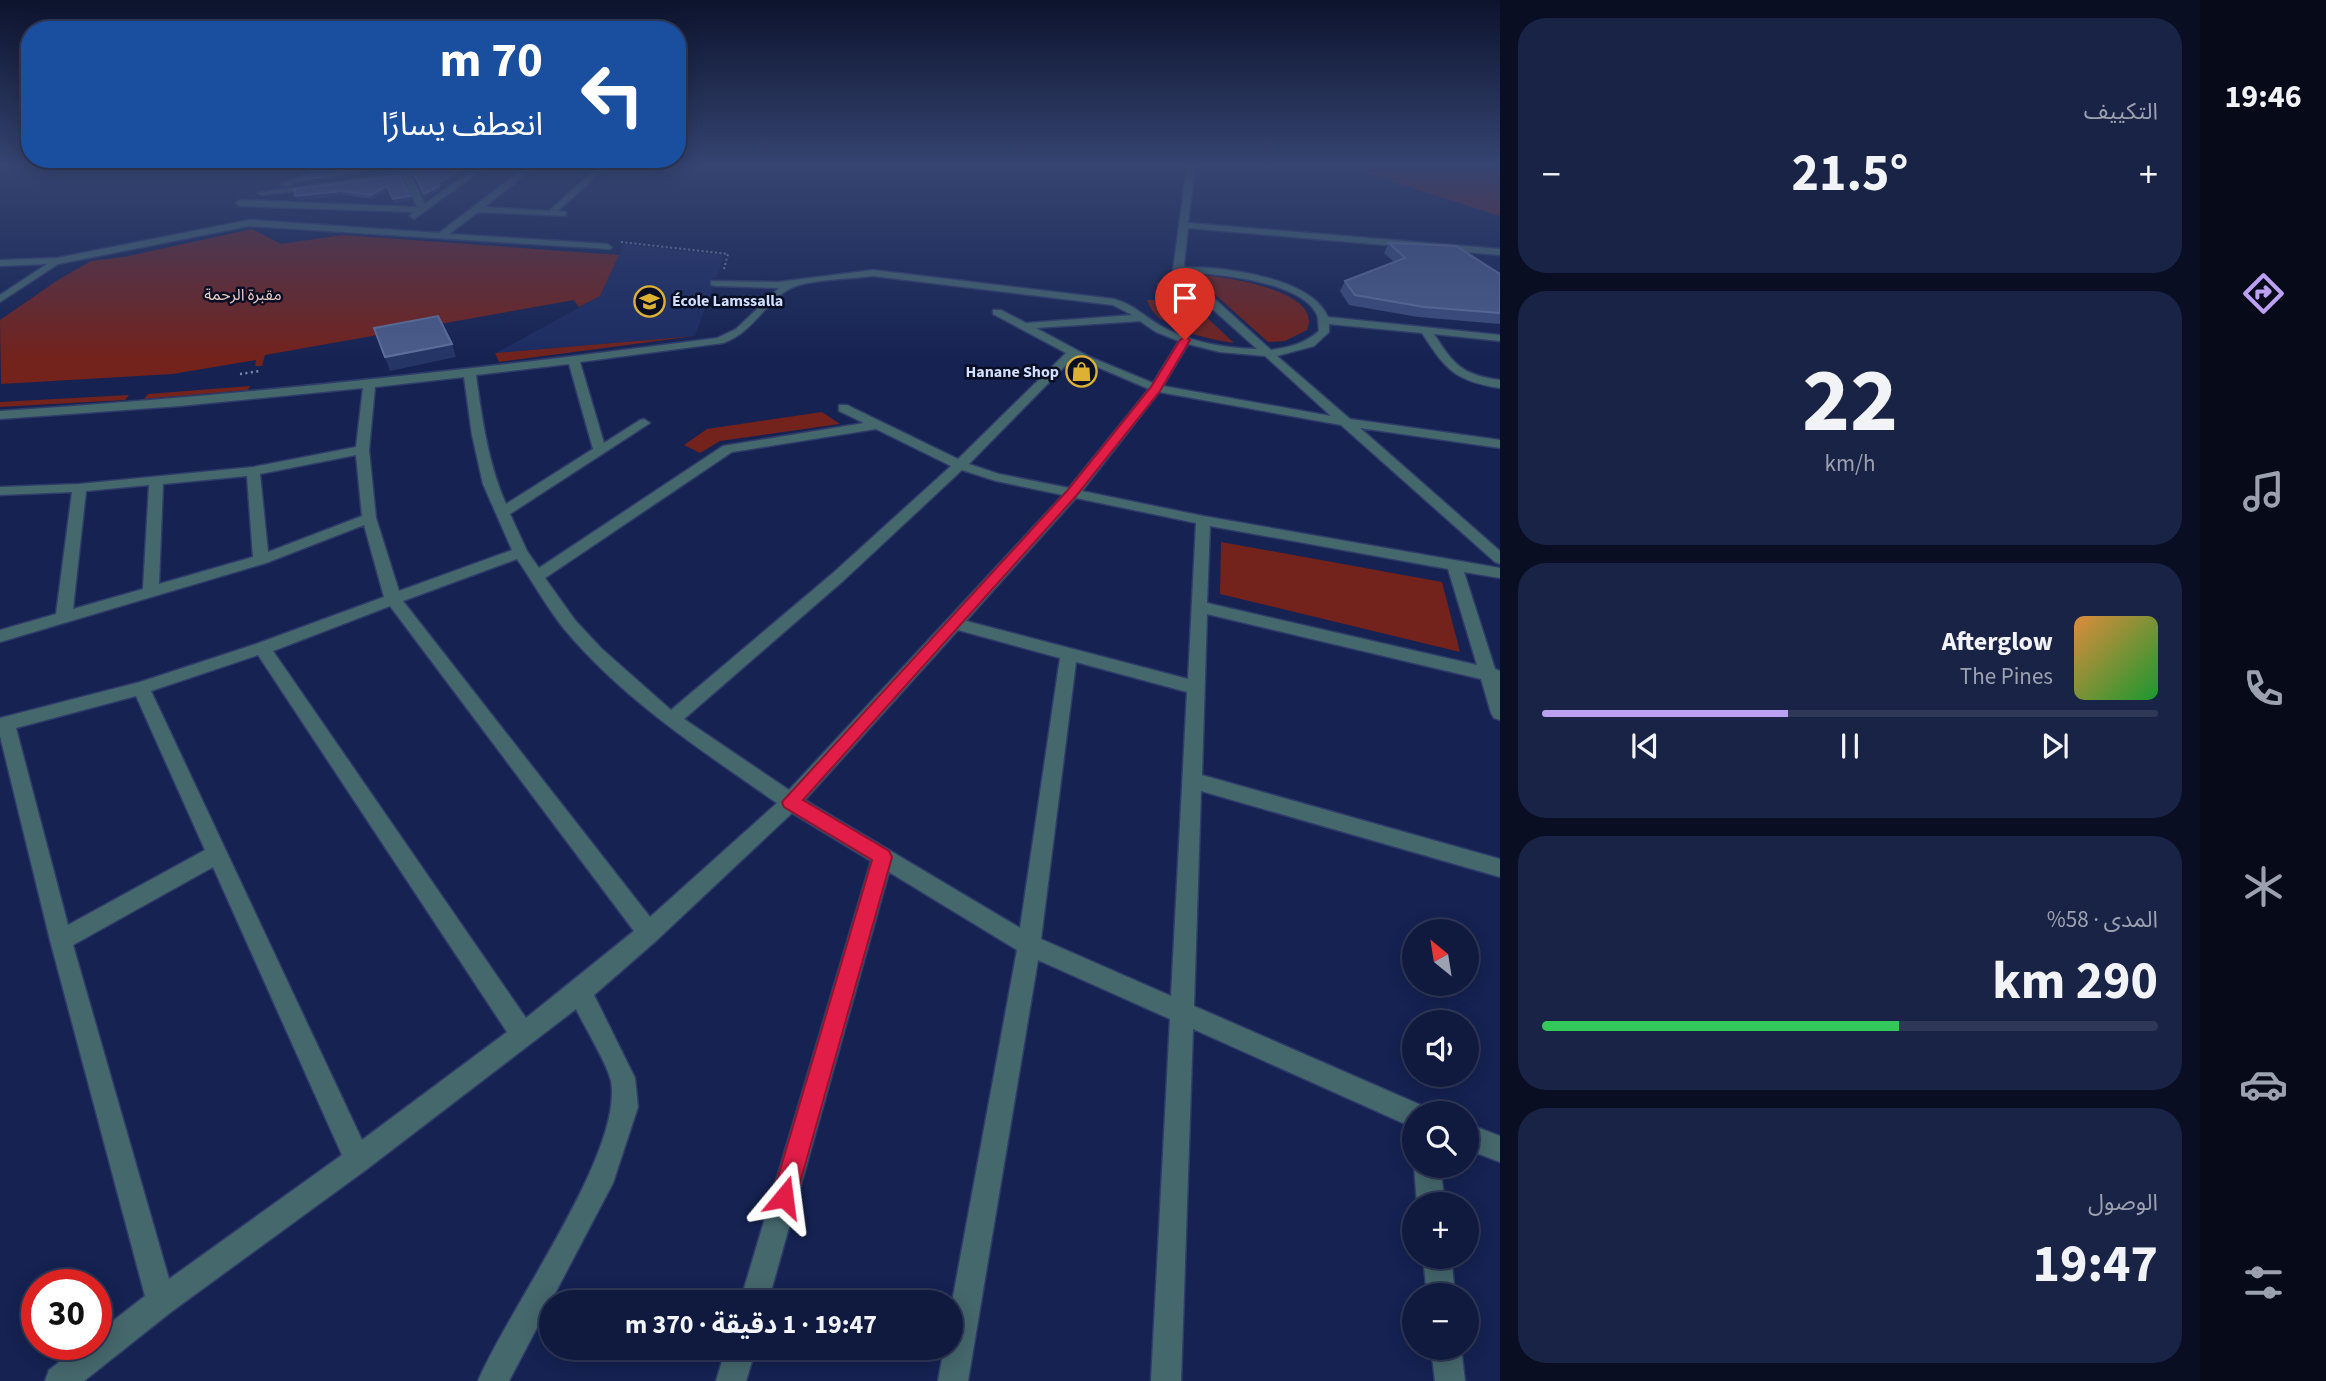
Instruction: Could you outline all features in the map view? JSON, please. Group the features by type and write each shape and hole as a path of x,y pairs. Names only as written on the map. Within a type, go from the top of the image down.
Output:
{"street":[{"path":"0,263 57,261 186,230"},
{"path":"386,230 607,247"},
{"path":"443,234 448,230"},
{"path":"1182,230 1178,270 1189,285 1500,559"},
{"path":"1235,230 1500,253"},
{"path":"1,297 57,261"},
{"path":"1178,270 1228,272 1276,284 1308,301 1325,320 1500,338"},
{"path":"715,283 794,283 857,274 903,275 985,288 1114,302 1129,307 1158,329 1185,340 1216,348 1264,352 1293,349 1313,342 1324,332 1325,320"},
{"path":"0,415 130,407 369,385 728,339 778,292 794,283"},
{"path":"997,312 1131,380 1156,388 1345,422 1500,444"},
{"path":"1025,326 1141,318"},
{"path":"1426,331 1456,374 1472,381 1500,384"},
{"path":"60,1381 160,1302 358,1160 580,992 649,933 791,802 1072,494 1156,388 1185,340"},
{"path":"671,720 838,577 960,466 1073,352"},
{"path":"575,360 600,450"},
{"path":"470,374 478,435 491,484 520,552 569,624 595,652 671,720 791,802 1029,945 1402,1110"},
{"path":"369,385 362,450 369,518 393,598 649,933"},
{"path":"843,408 960,466 1072,494 1203,520 1500,573"},
{"path":"502,513 643,423"},
{"path":"537,576 728,449 877,425"},
{"path":"1479,441 1500,459"},
{"path":"0,491 79,488 253,471 362,450"},
{"path":"253,471 261,560"},
{"path":"151,593 156,481"},
{"path":"64,618 79,488"},
{"path":"0,636 261,560 369,518"},
{"path":"1166,1381 1203,520"},
{"path":"160,1302 3,724 141,688 262,648 520,552"},
{"path":"1454,566 1494,676 1500,713"},
{"path":"1199,607 1494,676"},
{"path":"954,623 1195,688"},
{"path":"262,648 523,1035"},
{"path":"953,1381 1029,945 1069,654"},
{"path":"141,688 358,1160"},
{"path":"1191,780 1500,868"},
{"path":"61,940 217,854"},
{"path":"757,1290 883,857"},
{"path":"494,1381 604,1174 625,1107 623,1078 580,992"},
{"path":"1479,1141 1500,1149"},
{"path":"731,1381 737,1360"},
{"path":"1447,1360 1450,1381"}],"path":[{"path":"607,247 625,241 728,254 723,268 727,283"},
{"path":"240,374 260,372"}],"shaded area":[{"name":"École Lamssalla","path":"624,244 725,255 716,278 712,278 709,286 713,287 695,336 496,353 600,296"}],"green space":[{"name":"مقبرة الرحمة","path":"245,230 255,230 281,244 343,235 619,255 600,296 579,307 574,300 265,355 262,366 255,366 256,360 173,374 1,384 0,320 91,261 124,257"},
{"path":"1199,275 1248,282 1286,295 1301,305 1308,316 1307,330 1285,341 1268,342 1211,291"},
{"path":"1166,279 1234,343 1184,331 1160,318 1147,300 1159,300 1157,283"},
{"path":"695,336 499,362 495,353"},
{"path":"250,386 248,390 144,399 148,394"},
{"path":"129,395 125,400 0,407 0,402"},
{"path":"822,412 840,424 720,441 700,453 684,445 707,429"},
{"path":"1221,542 1442,582 1460,652 1220,594"}],"building":[{"path":"1389,243 1456,246 1500,274 1500,313 1424,307 1355,295 1345,281 1405,258"},
{"path":"438,316 452,344 385,357 374,328"}],"place":[{"name":"École Lamssalla","path":"649,301"},
{"name":"Hanane Shop","path":"1082,372"}],"route":[{"path":"784,1197 883,857 791,802 1072,494 1156,388 1185,340"}]}
